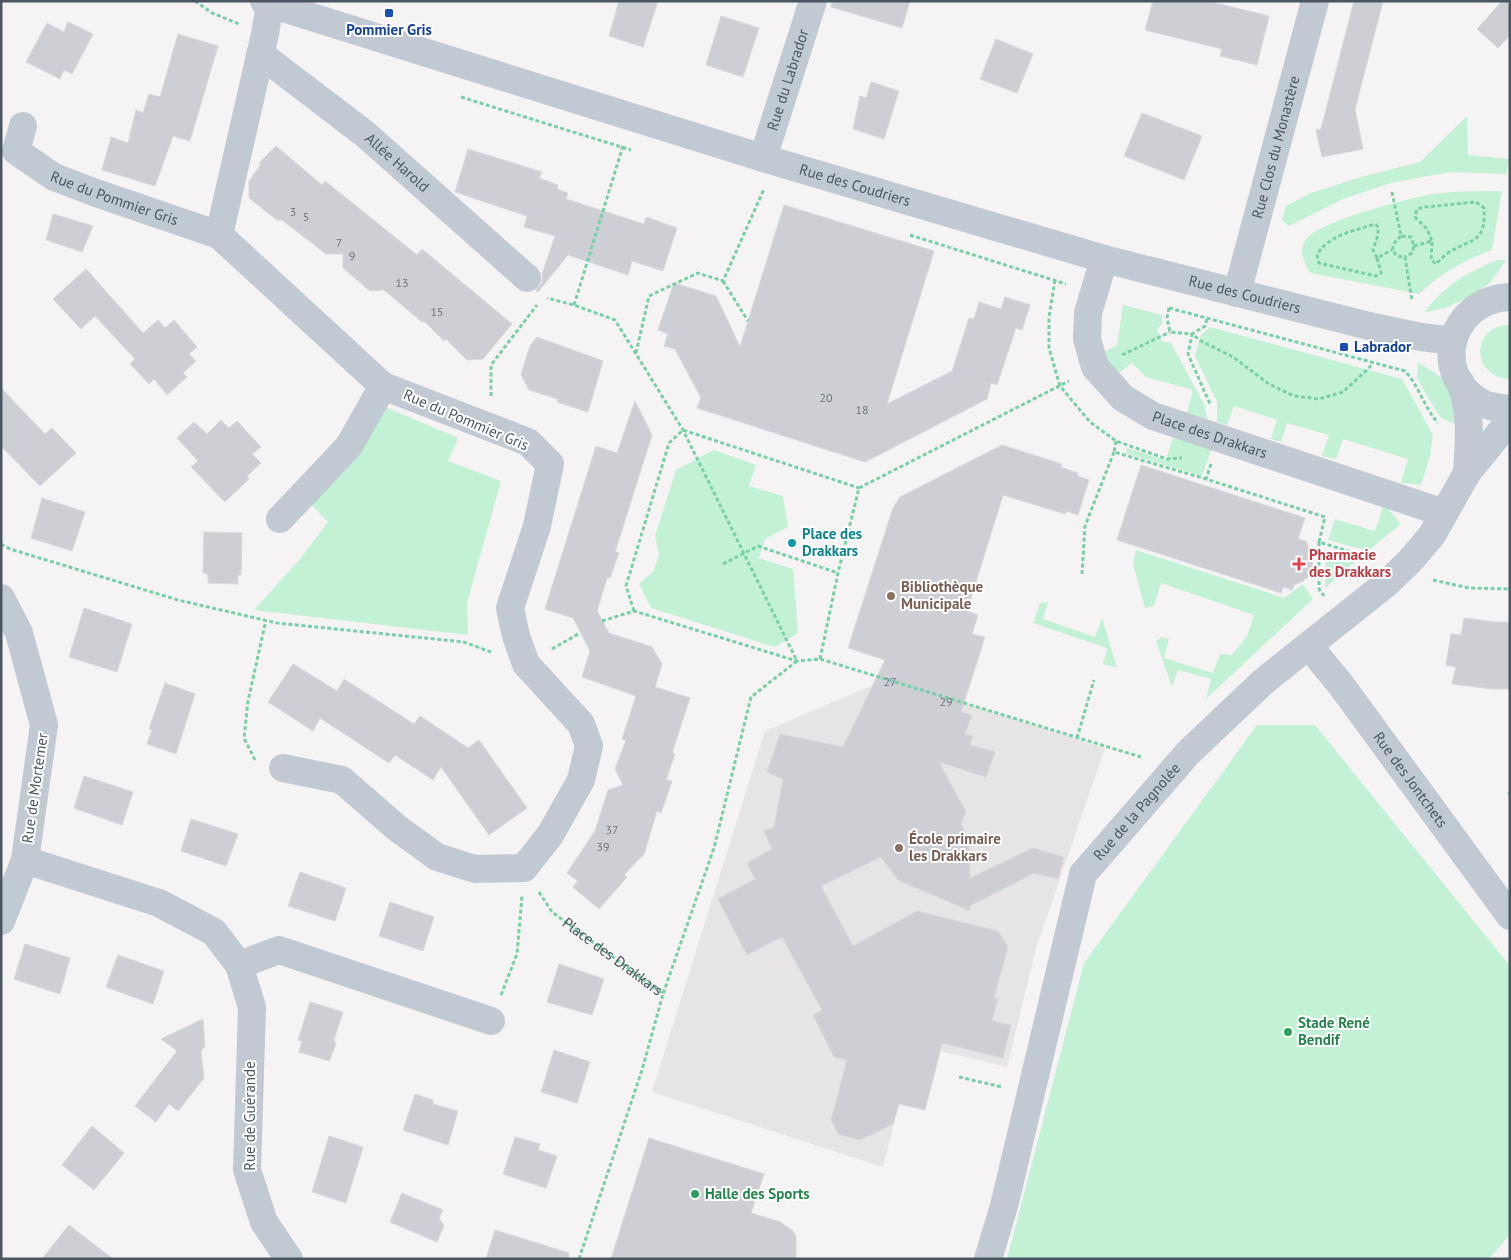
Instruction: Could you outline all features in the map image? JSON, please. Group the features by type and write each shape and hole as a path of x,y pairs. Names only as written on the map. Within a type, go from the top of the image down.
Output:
{"street":[{"name":"Rue du Labrador","path":"763,158 813,1"},
{"name":"Rue Clos du Monastère","path":"1237,293 1315,1"},
{"name":"Rue des Coudriers","path":"267,3 763,158 1104,259 1404,333 1453,341"},
{"path":"219,235 260,54 267,3"},
{"name":"Allée Harold","path":"260,54 365,134 535,288"},
{"name":"Rue du Pommier Gris","path":"20,139 54,177 219,235 383,386 528,442 550,464 537,526 510,608 516,636 526,664 581,724 589,746 582,780 550,835 524,868"},
{"name":"Place des Drakkars","path":"1104,259 1088,313 1087,339 1095,367 1123,398 1153,416 1444,514"},
{"path":"1467,473 1470,426 1466,399 1454,370 1453,341 1458,327 1465,316 1484,302 1504,292"},
{"path":"1460,382 1469,393 1481,402 1510,409"},
{"path":"280,519 349,446 383,386"},
{"name":"Rue de la Pagnolée","path":"988,1259 1004,1206 1083,874 1188,753 1264,681 1387,584 1410,561 1432,535 1467,473 1510,420"},
{"name":"Rue de Mortemer","path":"1,598 19,633 44,725 25,860 1,921"},
{"name":"Rue des Jontchets","path":"1309,646 1341,685 1510,916"},
{"path":"283,768 342,780 397,828 437,857 475,869 524,868"},
{"name":"Rue de Guérande","path":"25,860 160,903 214,932 239,965 252,1007 248,1170 264,1222 289,1259"},
{"path":"239,965 279,950 491,1021"}],"path":[{"path":"195,1 212,13 242,25"},
{"path":"457,96 622,148 634,150"},
{"path":"574,305 632,117"},
{"path":"723,281 764,189"},
{"path":"1392,192 1401,236"},
{"path":"1476,202 1484,208 1484,221 1481,233 1476,240 1447,254 1436,264 1431,259 1432,241 1427,228 1415,217 1417,210 1424,207 1476,202"},
{"path":"1375,224 1378,228 1378,235 1373,250 1377,258 1381,273 1376,276 1319,263 1317,255 1321,247 1336,237 1375,224"},
{"path":"1392,250 1397,256 1405,257 1412,253 1414,246 1411,237 1401,236"},
{"path":"1377,258 1392,250 1395,242 1401,236"},
{"path":"1414,246 1432,241"},
{"path":"957,249 1069,285"},
{"path":"1405,257 1412,301"},
{"path":"636,353 649,296 698,273 723,281 748,321"},
{"path":"490,428 491,366 535,288 615,320 683,430 797,661"},
{"path":"1170,332 1166,318 1169,308 1405,371 1414,380 1422,398 1437,422 1441,425"},
{"path":"1192,334 1205,326 1208,318"},
{"path":"683,430 858,488 1095,367 1170,332 1192,334 1201,341 1233,357 1269,384 1294,396 1319,399 1343,392 1373,362"},
{"path":"634,611 626,586 669,443 683,430"},
{"path":"1082,574 1085,526 1114,452 1116,441"},
{"path":"1114,452 1206,480"},
{"path":"820,659 858,488"},
{"path":"1319,542 1319,589 1329,603"},
{"path":"1,544 19,552 178,600 278,623 464,642 526,664"},
{"path":"723,564 758,546 838,573"},
{"path":"1432,580 1468,588 1510,589"},
{"path":"602,621 634,611 797,661 820,659 1141,757"},
{"path":"266,620 248,701 244,738 256,763 283,768"},
{"name":"Place des Drakkars","path":"524,868 552,912 663,994 714,848 751,697 797,661"},
{"path":"1077,738 1094,680"},
{"path":"491,1021 517,954 524,868"},
{"path":"579,1259 642,1070 663,994"},
{"path":"960,1077 1002,1087"}],"shaded area":[{"name":"École primaire les Drakkars","path":"888,679 1105,748 1036,948 1007,1067 941,1051 925,1110 899,1104 883,1167 652,1092 765,731"}],"green space":[{"path":"1467,116 1468,155 1509,159 1506,174 1450,172 1391,183 1343,199 1289,226 1282,220 1286,206 1311,193 1361,177 1420,162"},
{"path":"1502,191 1492,250 1453,268 1419,294 1311,273 1304,260 1302,247 1307,238 1330,224 1349,217 1429,195 1456,192"},
{"path":"1497,260 1506,260 1490,283 1469,297 1445,308 1425,312 1448,287 1475,270"},
{"path":"1123,305 1162,315 1162,324 1157,329 1161,341 1171,343 1205,406 1207,419 1187,413 1193,390 1146,377 1132,363 1115,376 1101,354 1117,345"},
{"path":"1510,325 1510,379 1497,376 1488,370 1482,361 1480,351 1482,342 1488,333 1497,327"},
{"path":"1210,327 1402,379 1433,435 1430,456 1421,485 1401,483 1408,459 1343,439 1336,459 1322,456 1329,435 1287,423 1281,442 1271,439 1277,420 1234,406 1227,425 1217,422 1217,402 1195,356 1201,335"},
{"path":"1418,363 1437,374 1448,386 1454,402 1455,424 1441,418 1429,399 1417,378"},
{"path":"385,407 458,438 448,461 501,481 467,603 468,635 254,610 300,559 328,522 311,504"},
{"path":"1174,434 1212,448 1202,476 1126,453 1127,448 1166,460"},
{"path":"714,450 756,465 749,486 783,496 788,527 765,539 759,558 793,569 798,633 775,647 651,608 639,584 653,572 659,554 655,536 676,470"},
{"path":"1384,504 1401,524 1368,551 1328,540 1335,519 1375,531"},
{"path":"1136,550 1284,598 1303,584 1313,599 1206,699 1211,679 1178,670 1172,687 1156,641 1162,637 1169,639 1164,658 1213,673 1220,654 1232,655 1247,636 1254,615 1161,583 1154,606 1145,608 1133,564"},
{"path":"1325,552 1356,561 1325,588"},
{"path":"1048,602 1043,619 1095,637 1102,618 1117,668 1103,664 1107,648 1033,623 1040,603"},
{"name":"Stade René Bendif","path":"1257,725 1315,725 1510,966 1510,1234 1489,1259 1007,1259 1084,963"}],"building":[{"path":"619,1 658,1 643,47 609,36"},
{"path":"832,1 910,1 902,28 831,7"},
{"path":"1153,1 1207,1 1269,16 1257,65 1220,56 1222,49 1145,30"},
{"path":"1354,1 1383,1 1355,109 1363,149 1322,157 1316,130 1321,129"},
{"path":"1502,1 1510,1 1510,35 1498,48 1477,29"},
{"path":"721,16 759,28 743,77 706,65"},
{"path":"68,22 93,34 72,74 64,70 60,79 26,62 47,23 64,32"},
{"path":"178,34 218,46 190,141 173,136 155,186 102,170 111,137 128,143 136,110 143,113 149,94 160,97"},
{"path":"996,39 1033,54 1017,93 980,79"},
{"path":"871,82 899,91 884,139 853,129 860,96 866,98"},
{"path":"1142,113 1202,136 1184,180 1124,156"},
{"path":"276,146 322,185 325,181 417,255 422,249 512,324 483,359 467,360 446,339 444,341 425,322 422,322 384,290 370,291 343,268 343,254 326,254 282,220 277,220 249,198 249,181 261,164 259,163"},
{"path":"468,149 542,172 539,178 558,185 557,189 568,193 566,199 644,224 646,217 677,228 663,271 632,261 628,275 568,255 538,292 536,291 542,282 542,274 555,236 524,227 527,216 455,192"},
{"path":"784,205 934,251 887,404 952,371 969,318 974,319 979,302 1001,309 1005,297 1030,305 1022,330 1016,328 997,385 991,383 987,399 865,462 697,408 701,398 675,349 664,346 668,334 658,330 674,283 716,296 740,347"},
{"path":"53,214 93,226 82,252 46,240"},
{"path":"86,269 143,333 158,320 165,328 174,320 197,347 189,354 196,361 183,373 187,377 167,395 154,379 149,384 130,364 135,359 95,316 81,329 53,299"},
{"path":"537,337 603,361 588,412 557,402 558,399 529,390 521,374 530,346"},
{"path":"1,388 45,434 52,428 76,453 40,486 1,446"},
{"path":"635,401 652,435 615,552 619,553 610,578 607,578 597,611 609,633 652,647 662,664 655,687 690,698 672,753 675,754 666,780 672,781 661,813 657,811 644,854 624,875 627,877 599,909 573,887 578,881 567,873 595,831 608,790 623,785 615,769 626,740 622,739 636,696 582,677 590,651 573,618 545,609 596,446 617,453"},
{"path":"221,420 229,428 237,421 261,447 252,454 261,463 247,476 249,479 225,502 191,467 198,461 177,438 194,422 207,434"},
{"path":"1002,445 1062,464 1061,467 1078,473 1077,476 1089,480 1078,515 1067,511 1065,514 1003,495 967,611 978,615 972,634 985,637 961,712 972,715 965,734 973,736 970,745 995,752 986,777 939,762 966,812 961,823 969,844 970,878 1033,848 1064,857 1058,879 1034,873 970,906 970,911 898,880 881,857 821,886 853,946 917,911 998,931 1008,947 994,998 998,999 992,1021 1011,1025 1003,1058 942,1043 925,1110 899,1104 893,1124 860,1140 838,1134 831,1120 847,1060 834,1057 813,1015 822,1010 782,937 747,955 718,899 755,879 747,863 772,849 764,831 774,827 783,779 767,772 780,734 843,747 885,660 848,648 893,508 900,497"},
{"path":"1141,465 1305,518 1298,539 1306,541 1312,556 1313,567 1309,576 1294,585 1292,590 1283,587 1281,593 1117,540"},
{"path":"42,498 85,512 72,551 31,538"},
{"path":"204,532 242,533 241,575 238,575 238,584 208,583 208,574 203,573"},
{"path":"84,608 132,624 117,672 69,657"},
{"path":"1464,618 1510,622 1510,689 1492,689 1452,684 1456,667 1446,665 1451,634 1461,635"},
{"path":"293,664 337,691 344,679 414,724 420,716 468,748 479,740 527,808 489,835 441,767 433,780 395,755 389,763 320,718 313,731 268,702"},
{"path":"165,683 195,694 176,754 147,744 152,730 149,729"},
{"path":"84,776 133,792 122,825 74,808"},
{"path":"191,819 238,834 226,866 181,851"},
{"path":"300,872 346,888 335,921 288,906"},
{"path":"390,902 434,917 423,951 379,936"},
{"path":"25,944 70,958 60,994 14,979"},
{"path":"118,955 164,971 153,1004 106,987"},
{"path":"559,964 604,979 592,1015 547,1002"},
{"path":"310,1002 343,1012 334,1040 336,1044 329,1061 299,1052 302,1041 298,1040"},
{"path":"203,1019 205,1046 201,1051 204,1078 178,1111 169,1104 156,1122 135,1106 177,1051 161,1039"},
{"path":"554,1050 590,1062 577,1103 541,1092"},
{"path":"415,1094 433,1100 433,1104 458,1111 448,1145 403,1130"},
{"path":"92,1126 124,1153 94,1190 62,1165"},
{"path":"329,1136 363,1147 346,1203 312,1192"},
{"path":"515,1137 540,1144 538,1150 557,1156 546,1188 503,1174"},
{"name":"Halle des Sports","path":"649,1138 764,1174 751,1213 780,1222 793,1231 796,1236 796,1259 611,1259"},
{"path":"402,1193 443,1210 439,1218 444,1226 437,1242 390,1222"},
{"path":"69,1225 113,1259 42,1259"},
{"path":"495,1230 569,1253 568,1259 486,1259"}],"place":[{"name":"Pommier Gris","path":"389,13"},
{"name":"Labrador","path":"1344,347"},
{"name":"Place des Drakkars","path":"792,543"},
{"name":"Pharmacie des Drakkars","path":"1299,564"},
{"name":"Bibliothèque Municipale","path":"891,596"},
{"name":"École primaire les Drakkars","path":"899,848"},
{"name":"Stade René Bendif","path":"1288,1032"},
{"name":"Halle des Sports","path":"695,1194"}]}
